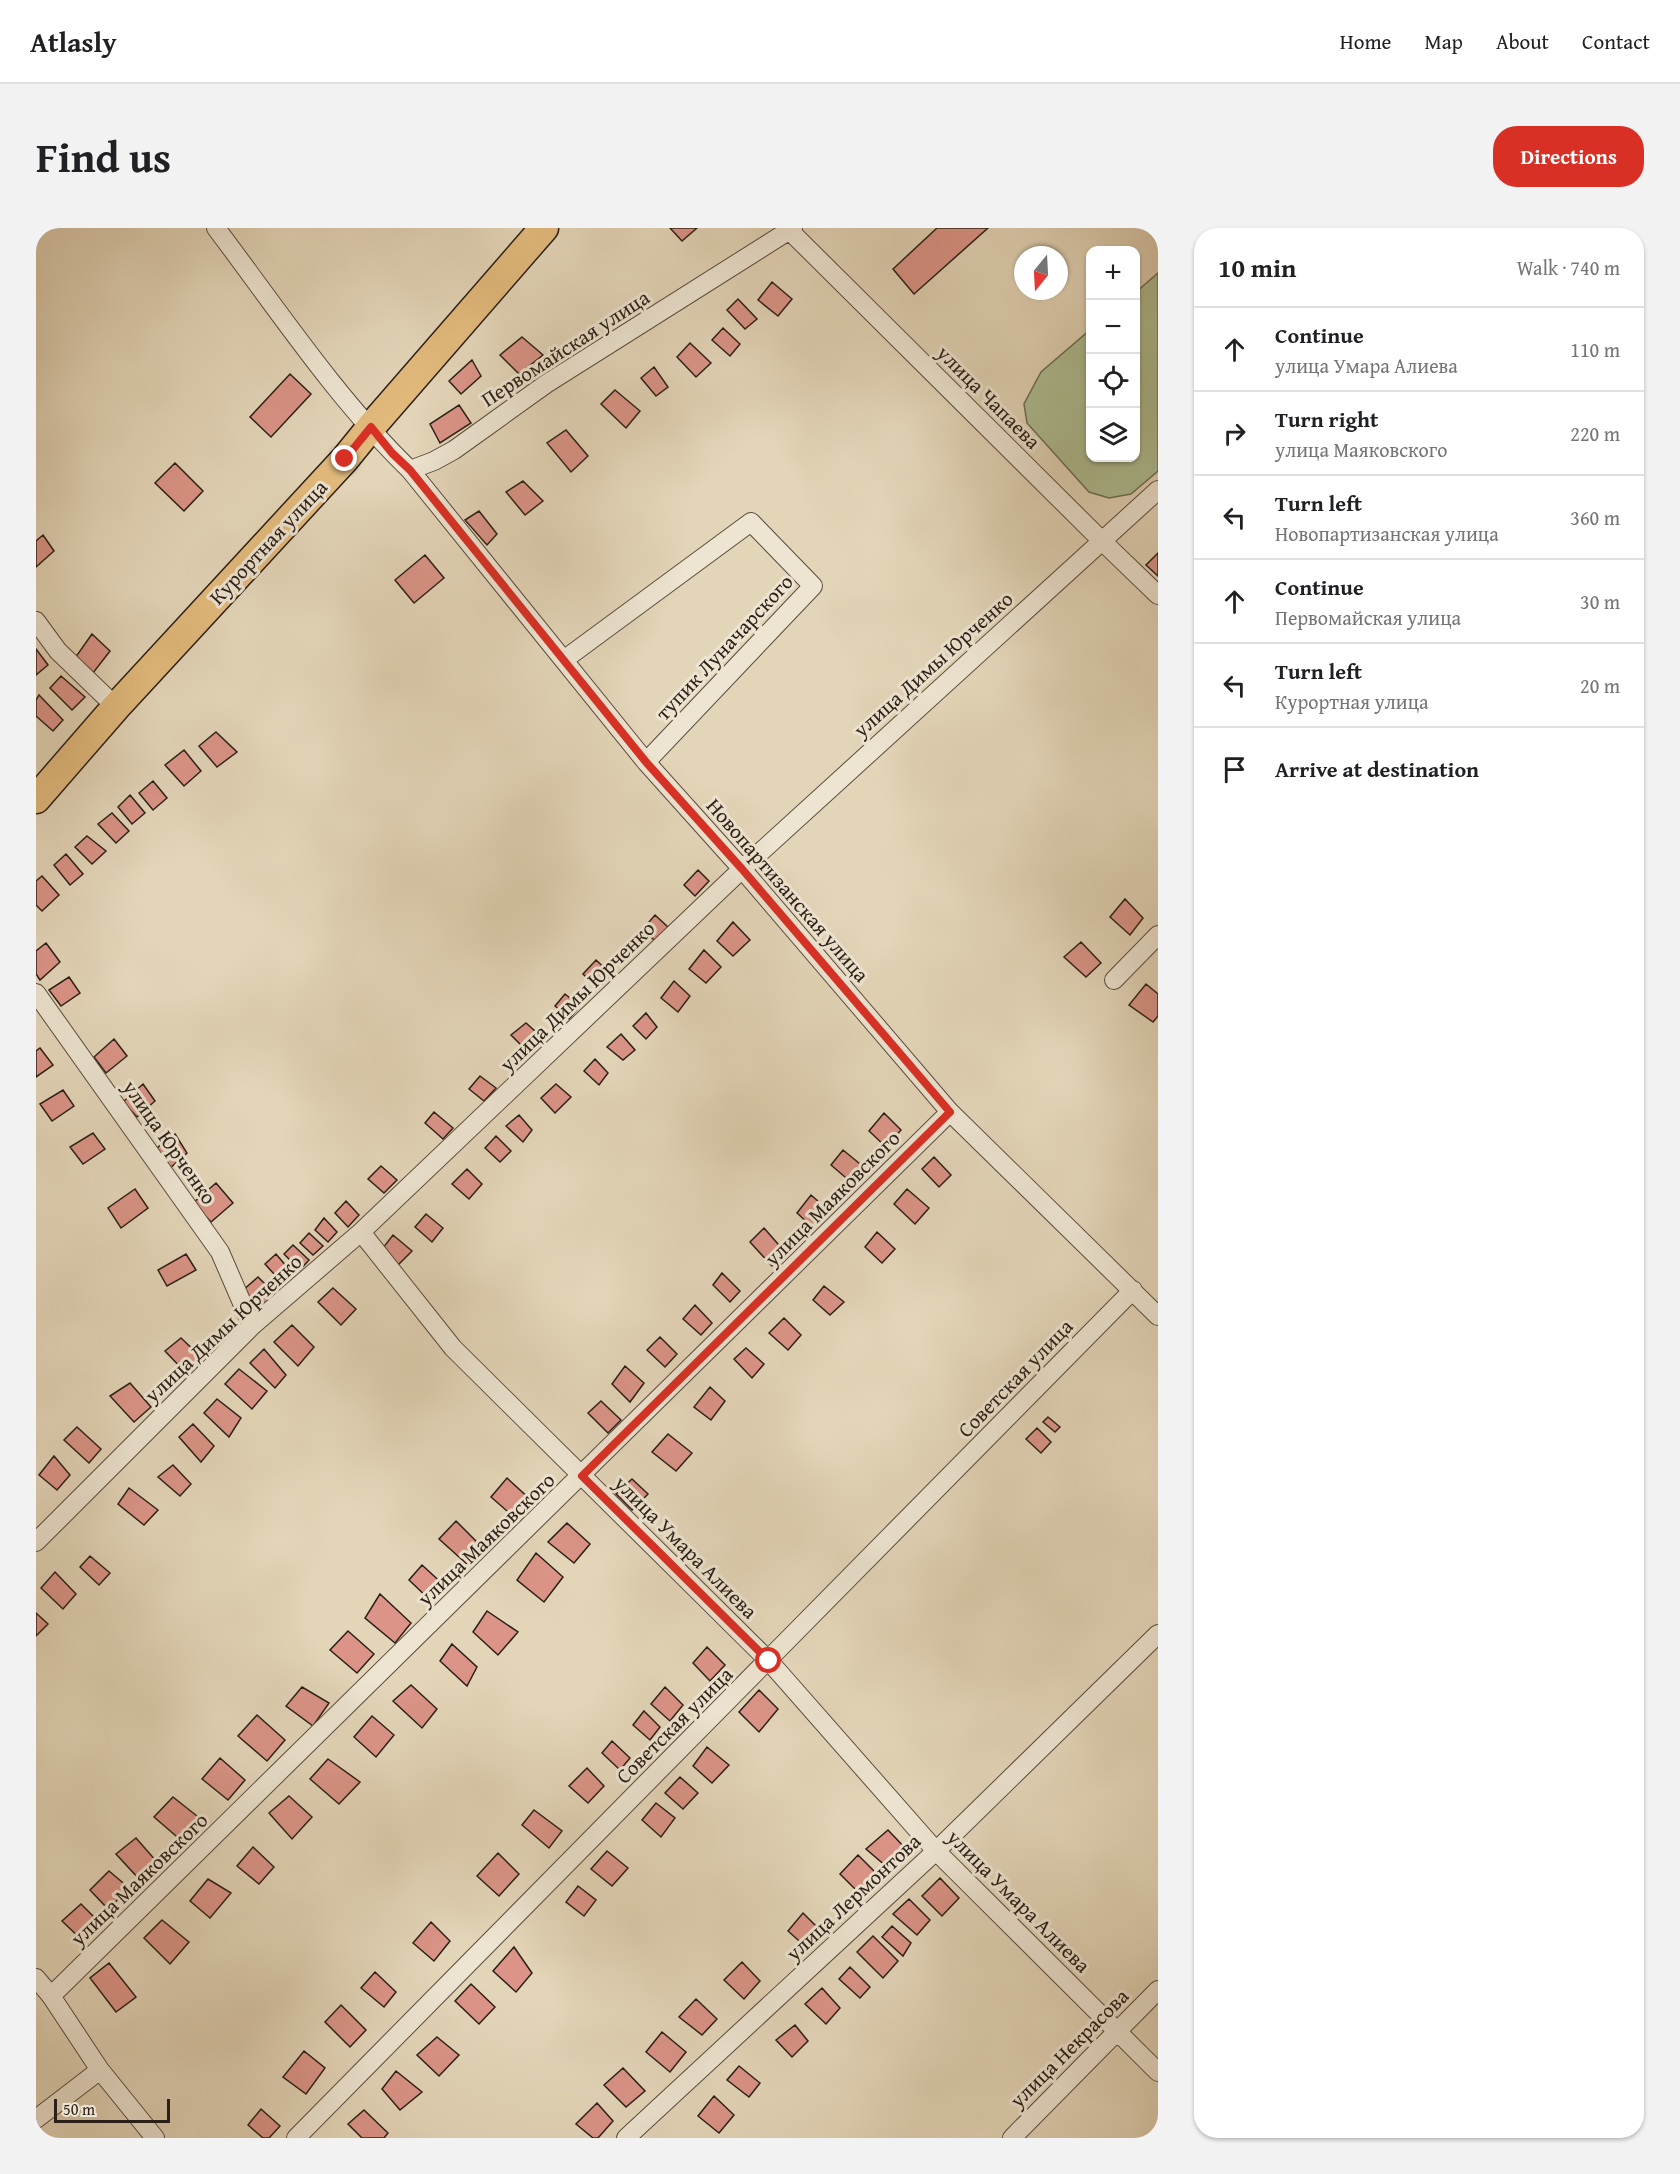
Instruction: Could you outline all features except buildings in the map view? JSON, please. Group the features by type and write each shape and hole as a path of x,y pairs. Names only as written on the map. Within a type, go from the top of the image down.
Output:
{"main road":[{"name":"Курортная улица","path":"36,799 116,707 345,459 543,228"}],"street":[{"path":"216,228 315,360 392,453 410,470"},
{"name":"Первомайская улица","path":"410,470 454,450 546,384 791,229"},
{"name":"улица Чапаева","path":"791,229 1102,541 1158,594"},
{"name":"Новопартизанская улица","path":"410,470 646,762 742,869 950,1112 1158,1316"},
{"name":"улица Димы Юрченко","path":"36,1542 252,1326 361,1232 742,869 1158,490"},
{"name":"тупик Луначарского","path":"564,659 751,522 813,586 646,762"},
{"path":"36,621 58,651 116,707"},
{"path":"1114,980 1158,935"},
{"name":"улица Юрченко","path":"36,993 220,1252 252,1326"},
{"name":"улица Маяковского","path":"51,1996 950,1112"},
{"name":"улица Умара Алиева","path":"361,1232 453,1348 769,1661 936,1851 1158,2072"},
{"name":"Советская улица","path":"296,2138 1133,1290"},
{"name":"улица Лермонтова","path":"626,2138 936,1851 1158,1634"},
{"path":"36,1978 51,1996 100,2070 155,2138"},
{"name":"улица Некрасова","path":"1012,2138 1158,1990"},
{"path":"36,2119 100,2070"}],"green space":[{"path":"1158,273 1158,471 1131,494 1109,498 1089,492 1027,423 1024,404 1041,372 1086,333 1086,462 1140,462 1140,289"}],"route":[{"path":"345,459 371,427 392,453 410,470 646,762 742,869 950,1112 582,1476 769,1661"}]}
